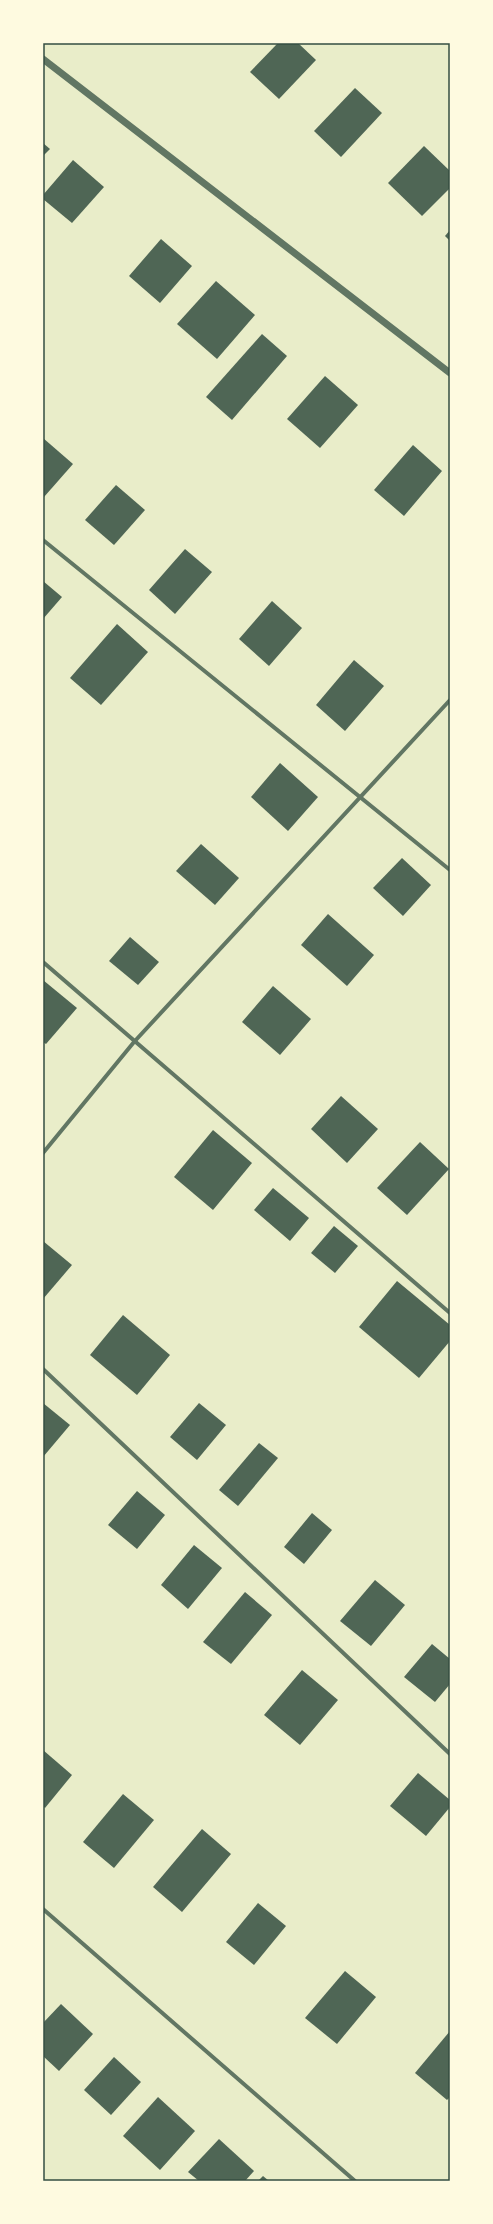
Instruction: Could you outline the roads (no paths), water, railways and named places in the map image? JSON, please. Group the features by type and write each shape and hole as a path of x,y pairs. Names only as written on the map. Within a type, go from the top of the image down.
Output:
{"street":[{"path":"43,59 450,373"},
{"path":"43,540 450,870"},
{"path":"43,1153 134,1042 450,700"},
{"path":"43,962 450,1313"},
{"path":"43,1369 450,1754"},
{"path":"43,1909 355,2181"}]}
